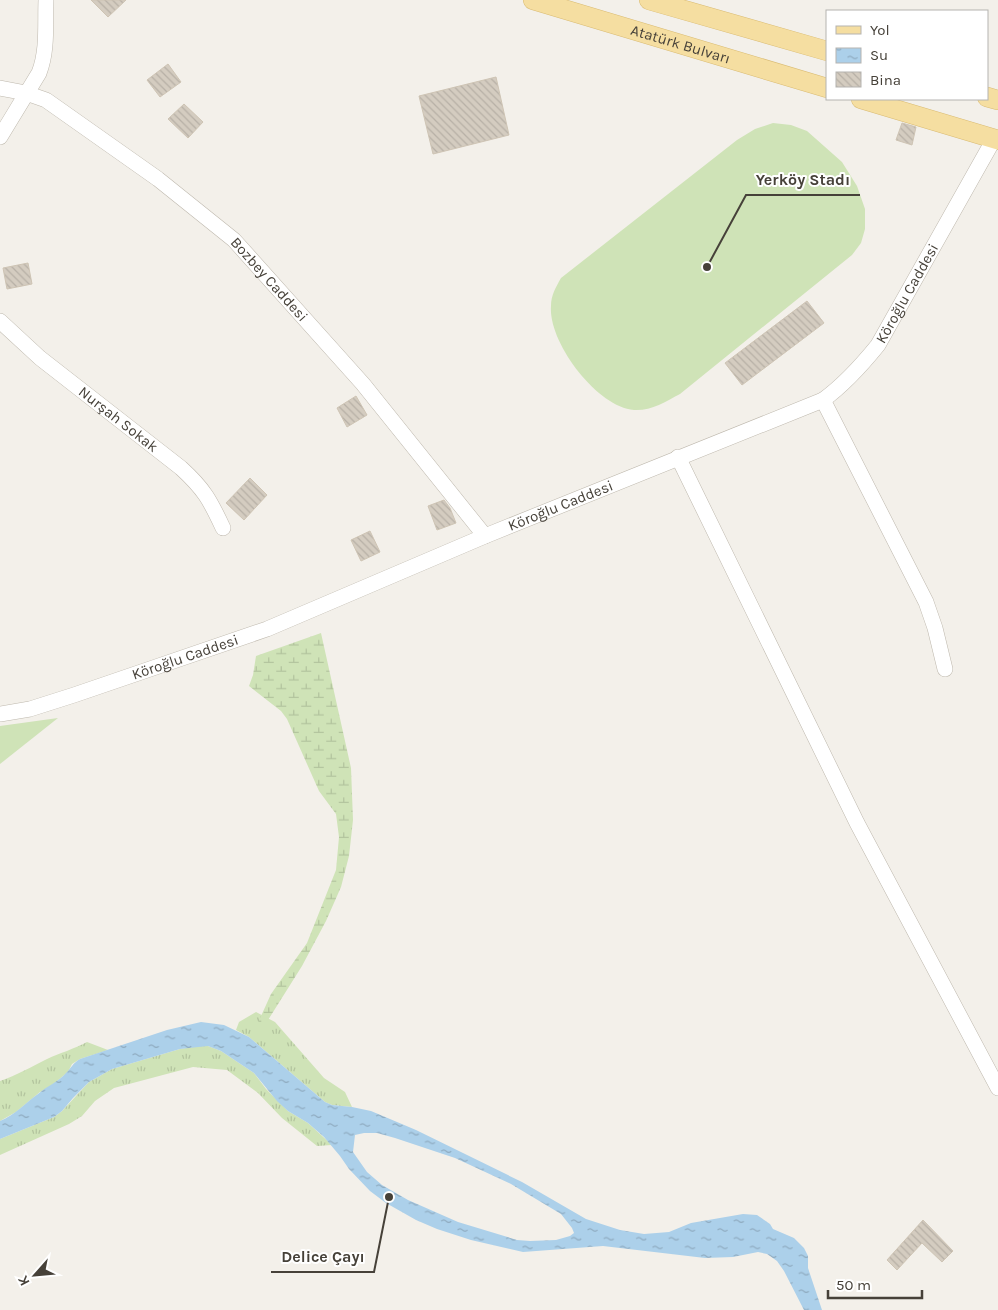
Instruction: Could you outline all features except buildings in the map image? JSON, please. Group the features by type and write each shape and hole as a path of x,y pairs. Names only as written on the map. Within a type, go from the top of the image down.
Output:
{"main road":[{"name":"Atatürk Bulvarı","path":"533,0 826,88"},
{"path":"649,0 826,51"},
{"path":"864,100 996,139"}],"street":[{"path":"0,138 39,73 44,61 46,47 46,0"},
{"name":"Bozbey Caddesi","path":"0,88 26,93 46,100 158,179 234,240 363,384 486,536"},
{"name":"Köroğlu Caddesi","path":"0,714 74,696 267,629 486,536 823,400 856,373 878,344 996,139"},
{"name":"Nurşah Sokak","path":"0,324 197,483 208,497 224,528"},
{"path":"823,400 926,602 941,649 945,669"},
{"path":"678,457 857,822 998,1088"}],"green space":[{"path":"773,123 791,125 807,131 842,162 857,186 865,209 865,229 861,243 852,255 680,394 658,405 640,410 620,406 605,398 591,385 566,354 552,321 551,302 561,278 737,140 755,129"},
{"path":"321,633 351,768 353,820 349,856 341,887 326,921 302,966 263,1028 257,1025 271,994 307,943 336,870 339,837 336,814 319,791 287,719 281,711 249,686 256,656"},
{"path":"58,718 0,764 0,726"},
{"path":"256,1012 275,1022 324,1078 345,1092 352,1107 332,1105 325,1102 249,1037 236,1030 239,1022"},
{"path":"87,1042 108,1050 80,1059 72,1064 68,1072 51,1086 40,1092 16,1112 0,1121 0,1081"},
{"path":"208,1046 221,1051 254,1073 266,1089 288,1111 308,1123 332,1145 317,1146 282,1118 258,1093 227,1070 193,1067 114,1088 95,1101 82,1116 69,1124 0,1155 0,1139 54,1117 89,1082 112,1069 180,1049"}],"water":[{"path":"201,1022 224,1025 249,1037 325,1102 332,1105 371,1111 416,1130 522,1182 586,1219 620,1230 644,1234 669,1232 691,1223 743,1214 757,1215 770,1224 773,1229 794,1238 804,1248 808,1256 808,1268 822,1310 804,1310 777,1261 767,1254 758,1252 733,1257 705,1258 603,1246 523,1252 471,1240 416,1220 386,1203 370,1191 349,1169 324,1137 277,1101 254,1073 221,1051 208,1046 180,1049 112,1069 89,1082 54,1117 0,1139 0,1121 60,1079 80,1059 167,1030","holes":["377,1133 455,1158 511,1184 561,1214 574,1233 556,1240 517,1240 458,1222 408,1200 382,1185 367,1172 353,1152 355,1135"]}],"place":[{"name":"Yerköy Stadı","path":"707,267"},
{"name":"Delice Çayı","path":"389,1197"}]}
